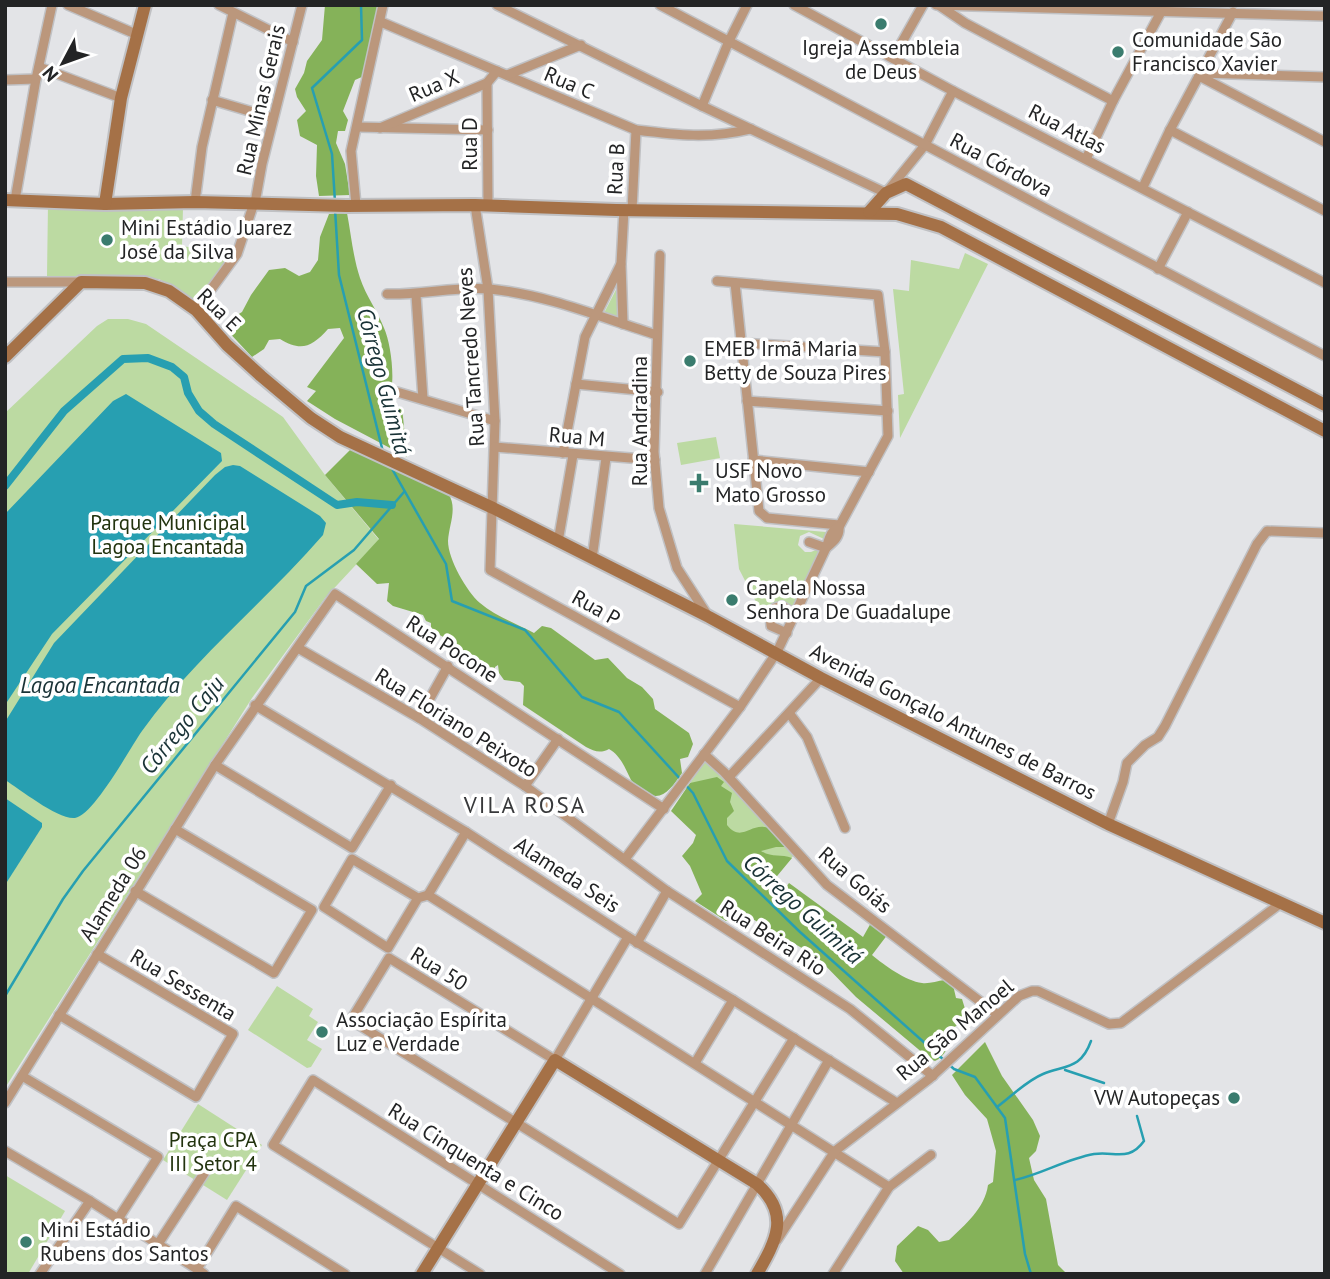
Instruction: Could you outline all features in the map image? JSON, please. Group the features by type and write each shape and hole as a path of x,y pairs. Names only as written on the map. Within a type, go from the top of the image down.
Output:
{"street":[{"path":"52,5 10,200 105,204 195,202 475,205 897,214 941,227 1325,431"},
{"path":"68,5 138,35"},
{"path":"105,204 121,99 145,5"},
{"path":"219,5 293,42"},
{"name":"Rua Minas Gerais","path":"196,310 237,254 254,203 302,5"},
{"path":"351,205 351,151 383,5"},
{"path":"497,5 886,193 906,184 936,198 1325,405"},
{"name":"Rua Córdova","path":"660,5 1325,356"},
{"path":"702,106 747,5"},
{"name":"Rua Atlas","path":"794,5 953,91 1325,283"},
{"path":"893,58 923,5"},
{"path":"938,6 1129,7 1161,12 1322,12"},
{"path":"938,6 1113,101"},
{"path":"1086,159 1113,101 1161,12"},
{"path":"1143,187 1233,12"},
{"path":"195,202 202,147 233,13"},
{"name":"Rua C","path":"381,22 636,130 720,136 751,129"},
{"path":"507,75 581,45"},
{"path":"39,67 121,99"},
{"name":"Rua X","path":"380,128 487,83 497,71"},
{"path":"1199,74 1325,77"},
{"path":"1199,74 1325,142"},
{"path":"5,80 36,79"},
{"name":"Rua D","path":"487,83 488,206"},
{"path":"869,212 925,145 953,91"},
{"path":"212,100 273,118"},
{"path":"357,127 488,130"},
{"name":"Rua B","path":"623,324 621,264 636,130"},
{"path":"1170,130 1325,211"},
{"path":"886,193 888,204 897,214"},
{"name":"Rua Tancredo Neves","path":"475,205 488,289 495,421 493,508"},
{"path":"1158,269 1188,212"},
{"name":"Rua Andradina","path":"660,255 655,460 659,508 677,568 709,617"},
{"path":"558,542 576,384 585,337 621,264"},
{"path":"625,859 740,706 777,652 826,548 835,540 839,526 888,436 885,352 878,295 717,281"},
{"path":"5,282 81,282"},
{"path":"6,354 81,282"},
{"name":"Rua E","path":"81,282 145,283 169,291 196,310 227,345 301,409 340,437 400,465"},
{"path":"735,283 758,507 764,516 839,526"},
{"path":"387,295 488,289 553,301 657,335"},
{"path":"416,295 423,399"},
{"path":"741,343 885,352"},
{"path":"576,384 657,393"},
{"path":"397,392 495,421"},
{"path":"747,401 888,411"},
{"name":"Rua M","path":"495,447 655,460"},
{"path":"593,559 606,458"},
{"path":"753,460 869,472"},
{"name":"Avenida Gonçalo Antunes de Barros","path":"400,465 493,508 709,617 821,678 1108,824 1325,923"},
{"name":"Rua P","path":"493,508 490,570 740,706"},
{"path":"1108,824 1128,763 1145,745 1158,737 1165,726 1257,544 1267,531 1325,533"},
{"path":"809,542 826,548"},
{"name":"Rua Pocone","path":"255,705 335,594 664,808"},
{"path":"787,633 771,626 770,614 775,608 782,606 796,615"},
{"name":"Rua Floriano Peixoto","path":"298,648 419,718 526,786 625,859"},
{"path":"419,718 448,666"},
{"path":"729,777 821,678"},
{"name":"Alameda 06","path":"5,1102 174,829 255,705"},
{"name":"Alameda Seis","path":"255,705 391,785 633,940 897,1103"},
{"path":"789,713 807,737 845,828"},
{"path":"526,786 558,738"},
{"name":"Rua Goiás","path":"704,754 729,777 827,885 998,1015"},
{"path":"215,765 352,848 391,785"},
{"path":"135,891 274,973 312,910 174,829"},
{"path":"418,898 352,859 324,906 388,948 418,898 428,895 466,832"},
{"name":"Rua Beira Rio","path":"625,859 667,891 850,1009 933,1076"},
{"path":"633,940 667,891"},
{"path":"428,895 889,1187"},
{"name":"Rua São Manoel","path":"757,1274 835,1151 933,1076 1020,996 1038,991 1108,1024 1121,1023 1280,903"},
{"name":"Alameda Seis","path":"422,1274 592,998 633,940"},
{"name":"Rua Sessenta","path":"59,1015 196,1097 233,1034 97,954"},
{"name":"Rua 50","path":"516,1123 351,1020 389,958 555,1060"},
{"path":"695,1063 733,1000"},
{"path":"516,1123 679,1224 794,1038"},
{"path":"555,1060 757,1184 770,1195 776,1210 778,1222 775,1244"},
{"path":"705,1274 829,1060"},
{"path":"22,1076 158,1157 118,1219"},
{"name":"Rua Cinquenta e Cinco","path":"438,1248 273,1145 313,1080 620,1274"},
{"path":"5,1151 201,1271 236,1206 345,1274"},
{"path":"833,1274 889,1187 931,1155"},
{"path":"158,1244 207,1169"},
{"path":"40,1274 90,1201"},
{"path":"438,1248 480,1274"}],"green space":[{"path":"325,5 378,5 364,76 355,80 343,111 348,120 345,131 338,131 336,143 345,164 350,195 319,196 316,176 317,145 300,136 297,120 306,111 295,89 307,61 322,40"},
{"path":"48,204 183,208 182,246 233,254 198,302 159,279 47,276"},
{"path":"347,213 360,278 389,343 392,373 389,398 394,407 402,407 407,457 307,401 316,391 307,387 344,338 340,328 328,329 306,346 294,345 280,339 269,340 264,349 252,357 224,327 229,320 242,312 269,270 285,268 299,276 310,272 318,260 320,237 329,214"},
{"path":"965,253 988,264 900,438 898,395 904,394 893,289 909,291 911,260 959,269"},
{"path":"621,280 617,317 604,313"},
{"name":"Parque Municipal Lagoa Encantada","path":"108,319 128,319 146,324 283,417 325,475 379,540 325,598 252,698 5,1088 5,413 97,326"},
{"path":"716,437 720,458 681,465 677,443"},
{"path":"352,448 448,493 453,510 448,541 451,557 464,583 480,603 499,616 534,633 542,626 551,628 595,660 608,658 627,678 642,687 653,699 655,709 689,733 693,744 688,757 680,759 682,773 669,790 659,796 646,793 632,781 617,755 609,749 597,751 586,747 523,705 524,686 520,682 504,680 498,665 492,679 485,680 475,665 464,656 459,646 431,630 431,623 426,621 423,615 393,606 387,601 389,583 377,584 356,564 379,539 325,475"},
{"path":"734,524 826,532 825,535 829,537 824,539 809,532 800,536 798,545 805,552 823,547 795,606 777,605 768,624 771,631 739,569"},
{"path":"705,761 727,780 795,854 760,893 686,789"},
{"path":"717,777 724,782 721,786 732,793 730,802 734,811 727,818 727,825 738,833 766,827 773,830 788,847 761,851 792,858 773,881 784,890 789,883 863,937 872,921 888,934 872,955 895,972 916,982 945,980 953,985 956,998 962,999 966,1012 965,1020 950,1030 947,1048 939,1059 930,1059 856,997 817,957 751,918 743,916 726,921 695,901 702,894 690,866 682,856 696,835 671,811 690,783"},
{"path":"277,986 313,1009 309,1016 318,1022 307,1040 322,1049 311,1067 307,1068 248,1030"},
{"path":"985,1042 1002,1076 1033,1120 1040,1136 1036,1151 1029,1158 1034,1180 1046,1199 1058,1265 1067,1274 904,1274 895,1261 897,1246 918,1226 928,1230 939,1242 949,1240 973,1216 983,1201 988,1185 993,1182 996,1151 987,1119 965,1095 952,1075"},
{"name":"Praça CPA III Setor 4","path":"198,1104 262,1145 227,1200 163,1160"},
{"name":"Mini Estádio Rubens dos Santos","path":"5,1175 65,1211 28,1274 5,1274"}],"water":[{"name":"Lagoa Encantada","path":"126,394 221,453 222,461 52,634 5,705 5,514 113,401"},
{"name":"Lagoa Encantada","path":"240,466 320,516 326,523 323,535 162,704 92,806 75,818 49,809 5,780 5,722 54,643 215,475 225,467"},
{"path":"5,798 42,823 42,827 5,885"}],"waterway":[{"name":"Córrego Guimitá","path":"335,202 332,154 312,88 362,40 361,5"},
{"name":"Córrego Guimitá","path":"335,209 339,275 383,452"},
{"path":"5,486 64,411 123,359 148,358 172,367 184,377 188,393 199,411 214,424 337,505 357,502 392,505"},
{"name":"Córrego Guimitá","path":"391,467 446,564 452,601 525,630 582,697 619,712 693,793 727,861 800,932 954,1069 975,1077 1005,1118 1025,1254 1031,1274"},
{"name":"Córrego Caju","path":"5,996 63,899 83,871 295,612 306,586 354,550 404,492"},
{"path":"997,1107 1037,1077 1072,1065 1083,1057 1091,1041"},
{"path":"1065,1070 1104,1083"},
{"path":"1015,1180 1084,1156 1102,1153 1127,1154 1133,1151 1144,1141 1137,1116"}],"place":[{"name":"Igreja Assembleia de Deus","path":"881,24"},
{"name":"Comunidade São Francisco Xavier","path":"1118,52"},
{"name":"Mini Estádio Juarez José da Silva","path":"107,240"},
{"name":"EMEB Irmã Maria Betty de Souza Pires","path":"690,361"},
{"name":"USF Novo Mato Grosso","path":"699,483"},
{"name":"Capela Nossa Senhora De Guadalupe","path":"732,600"},
{"name":"Associação Espírita Luz e Verdade","path":"322,1032"},
{"name":"VW Autopeças","path":"1234,1098"},
{"name":"Mini Estádio Rubens dos Santos","path":"26,1242"}],"district":[{"name":"VILA ROSA","path":"525,805"}]}
